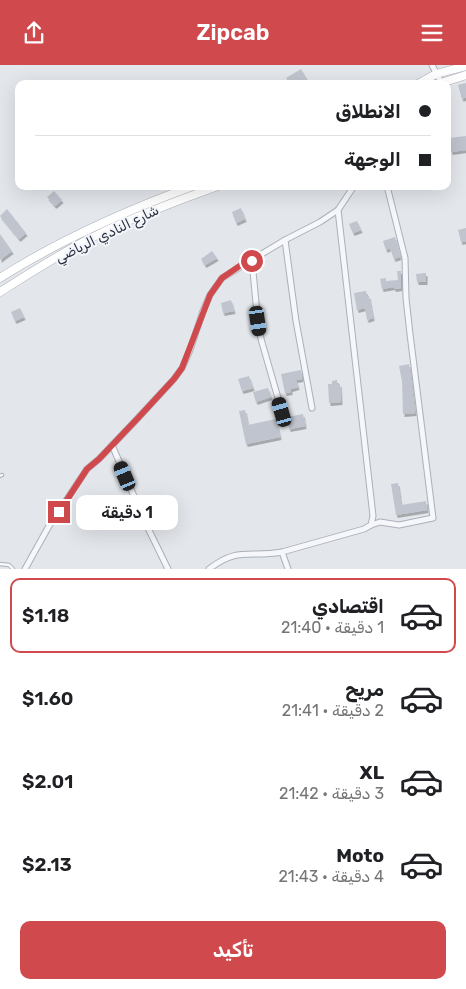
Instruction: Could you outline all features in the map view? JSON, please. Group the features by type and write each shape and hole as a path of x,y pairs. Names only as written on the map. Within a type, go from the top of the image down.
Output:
{"main road":[{"path":"425,80 436,74 464,66"},
{"path":"449,80 466,75"},
{"name":"شارع النادي الرياضي","path":"0,278 84,231 144,204 182,190"},
{"name":"شارع النادي الرياضي","path":"0,292 98,234 208,190"}],"street":[{"path":"432,65 438,80"},
{"path":"26,569 50,526 87,469 112,445 182,368 207,303 222,278 241,265 252,261 338,210 351,190"},
{"path":"209,569 220,561 237,554 270,555 282,553 364,529 380,521 399,525 433,518 410,334 405,258 389,190"},
{"path":"338,210 373,516 371,525"},
{"path":"285,240 296,321 312,408"},
{"path":"252,261 261,339 282,412"},
{"path":"112,445 145,522 168,569"},
{"path":"282,553 288,569"}],"lane":[{"path":"0,564 10,565 13,569"}],"building":[{"path":"301,69 308,80 287,80 286,78"},
{"path":"466,83 466,97 462,99 458,85"},
{"path":"466,136 466,150 451,152 451,138"},
{"path":"54,191 62,200 55,206 47,197"},
{"path":"241,208 245,219 236,223 232,212"},
{"path":"7,209 26,233 19,239 0,216"},
{"path":"357,221 361,230 353,233 349,224"},
{"path":"466,228 466,241 461,242 458,230"},
{"path":"0,234 12,251 0,260"},
{"path":"395,237 400,257 394,259 390,248 386,250 383,241"},
{"path":"212,251 217,258 205,265 201,259"},
{"path":"397,271 401,271 401,288 382,289 380,279 386,278 386,281 398,280"},
{"path":"426,273 426,282 417,282 416,274"},
{"path":"366,291 367,296 369,296 373,318 367,320 365,308 357,310 354,293"},
{"path":"231,300 234,311 223,313 221,303"},
{"path":"20,308 24,317 15,321 11,312"},
{"path":"409,364 415,413 403,414 402,381 399,366"},
{"path":"301,370 302,379 296,380 298,387 291,389 291,392 285,393 281,374"},
{"path":"249,376 253,388 242,391 238,379"},
{"path":"337,380 337,384 340,384 341,402 329,403 328,384 332,384 332,381"},
{"path":"268,388 271,397 256,402 253,392"},
{"path":"245,410 248,425 276,419 280,437 246,444 239,411"},
{"path":"303,414 305,426 289,429 287,417"},
{"path":"398,483 401,505 426,501 427,510 396,515 391,484"}],"route":[{"path":"59,512 87,469 138,418 182,368 210,295 222,278 241,265 252,261"}]}
